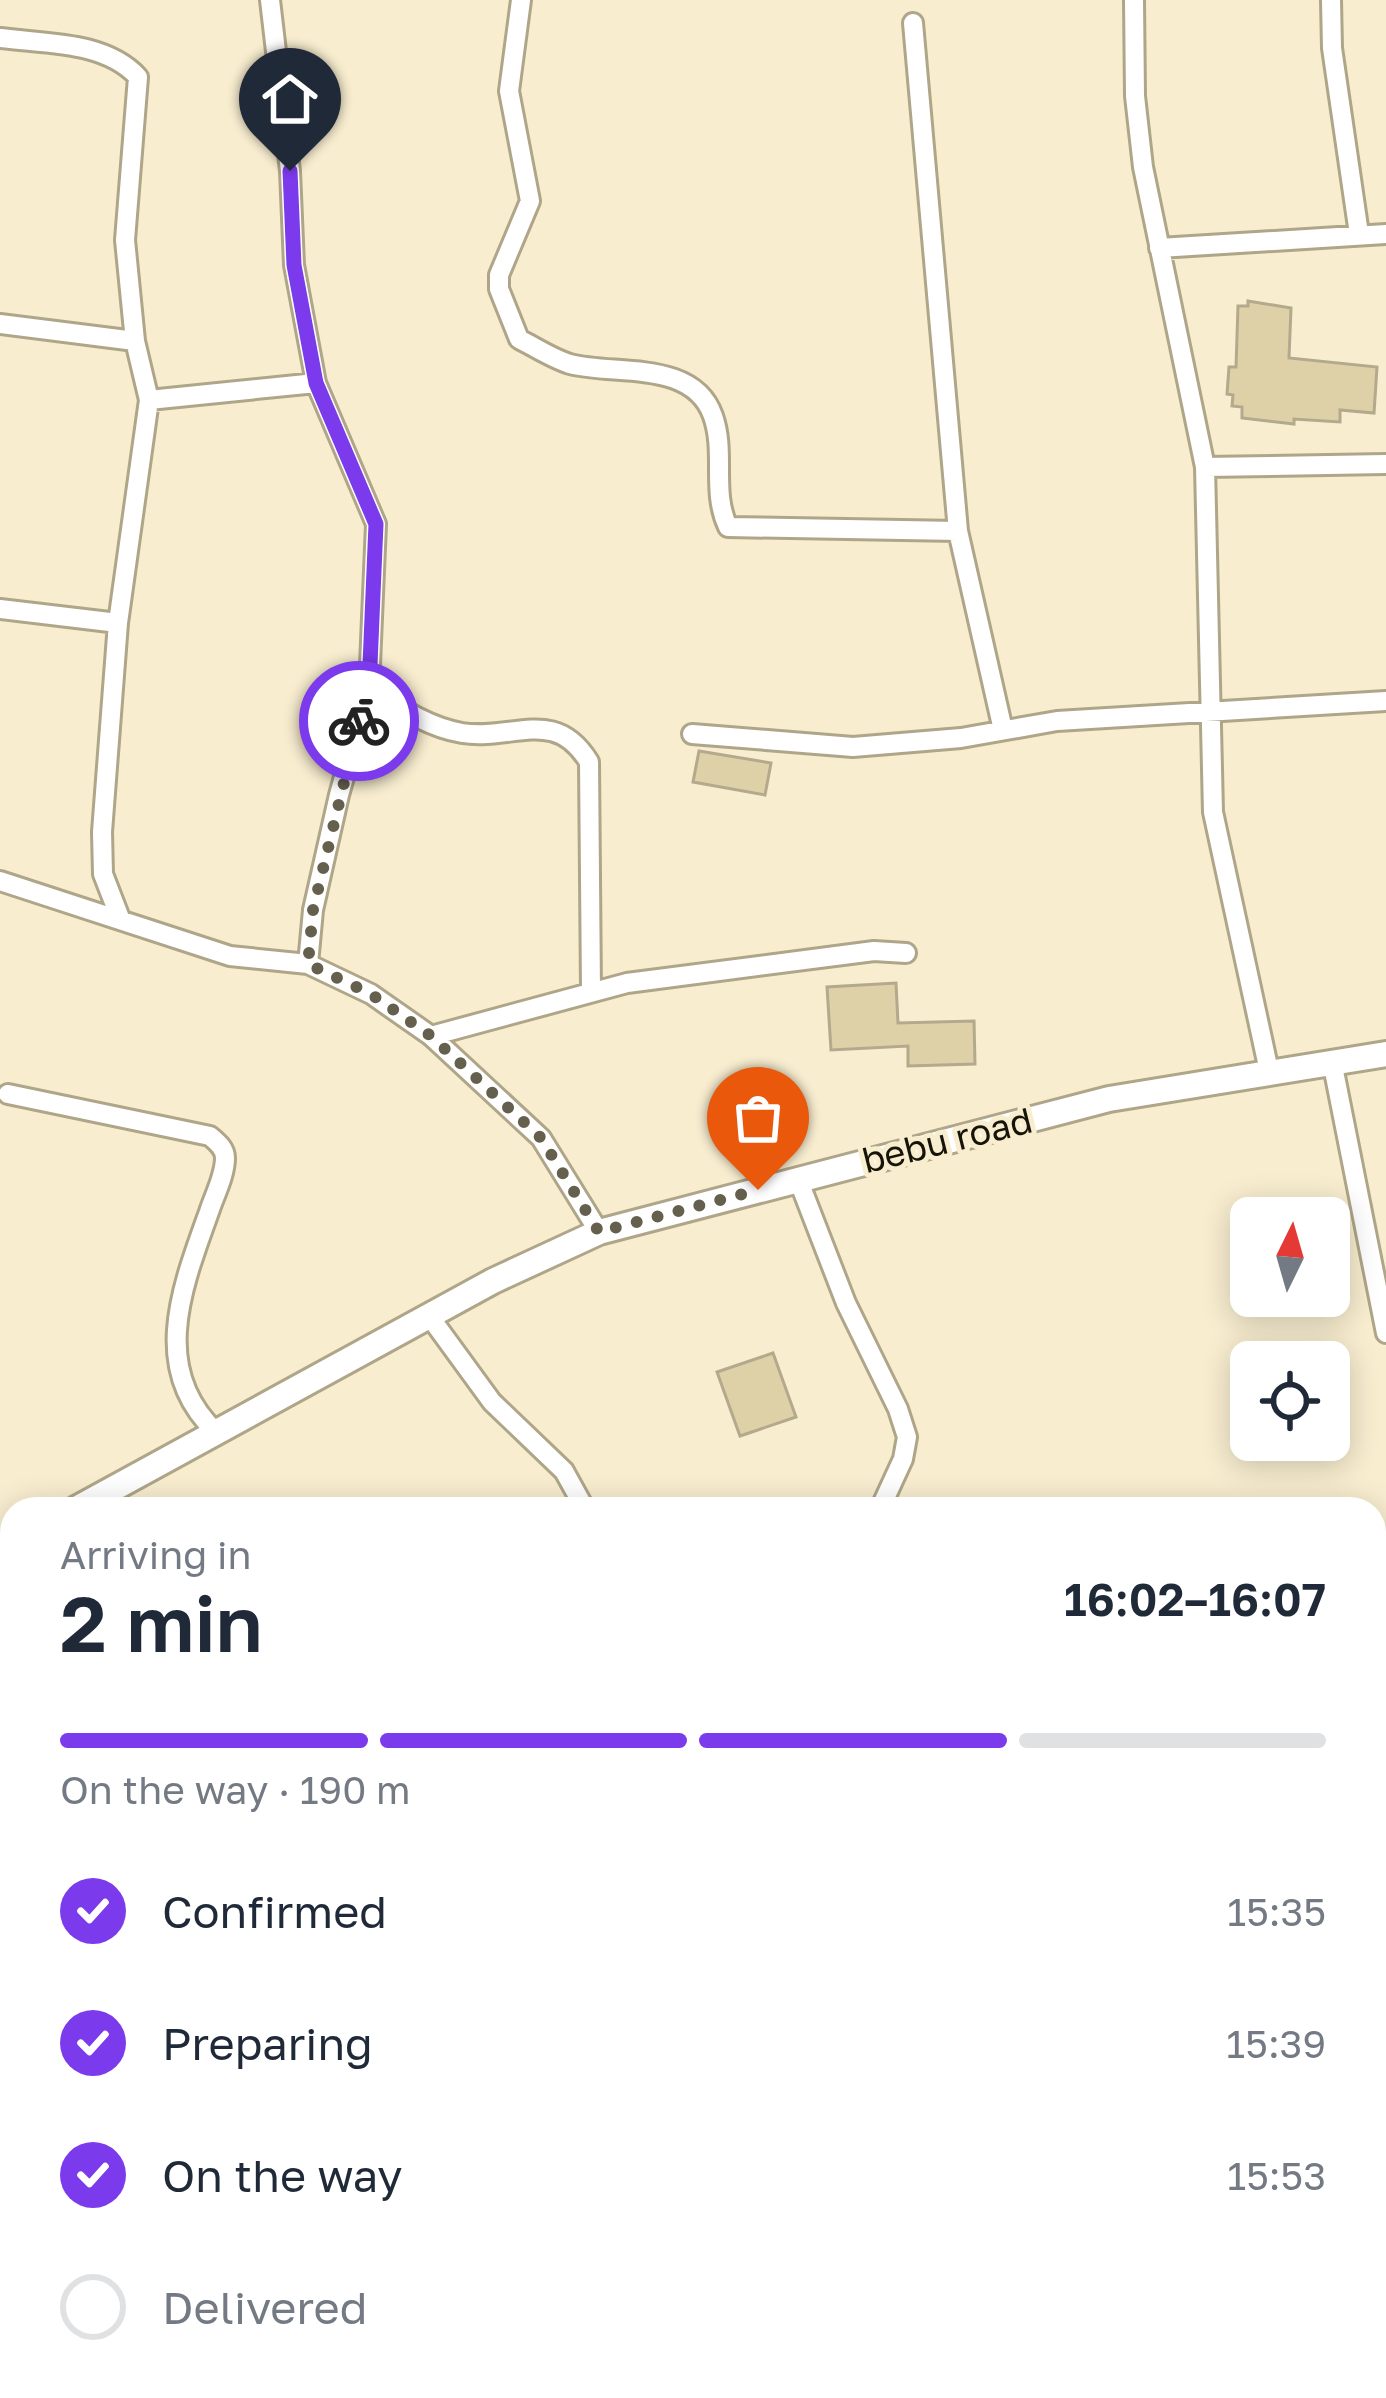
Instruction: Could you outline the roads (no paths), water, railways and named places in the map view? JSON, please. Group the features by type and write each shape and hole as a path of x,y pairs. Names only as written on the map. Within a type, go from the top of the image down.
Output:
{"street":[{"path":"270,0 290,171 294,265 316,383 376,524 369,688 323,864 308,964"},
{"path":"521,0 509,92 530,201 499,274 519,339 570,364 662,376 691,388 712,414 717,504 728,526 958,531"},
{"path":"1134,0 1135,96 1160,248 1205,467 1213,812 1269,1071"},
{"path":"1330,0 1331,48 1359,234"},
{"path":"914,23 958,531 1003,730"},
{"path":"0,38 104,52 139,77 124,240 135,341 148,400 118,623 102,832 103,874 120,918"},
{"path":"1160,248 1386,234"},
{"path":"0,324 135,341"},
{"path":"148,400 316,383"},
{"path":"1205,467 1386,464"},
{"path":"0,609 118,623"},
{"path":"369,688 426,723 466,734 521,729 557,731 576,740 589,762 591,991"},
{"path":"692,734 853,747 1128,715 1208,715 1386,701"},
{"path":"0,881 230,956 308,964 371,994 431,1036 541,1138 599,1232"},
{"path":"431,1036 591,991 874,951 906,953"},
{"name":"bebu road","path":"98,1497 493,1281 599,1232 1109,1099 1386,1054"},
{"path":"1332,1061 1386,1333"},
{"path":"8,1094 210,1136 221,1146 226,1156 184,1281 174,1336 195,1412 216,1432"},
{"path":"798,1179 907,1437 903,1460 886,1497"},
{"path":"430,1317 492,1402 564,1471 578,1497"}]}
